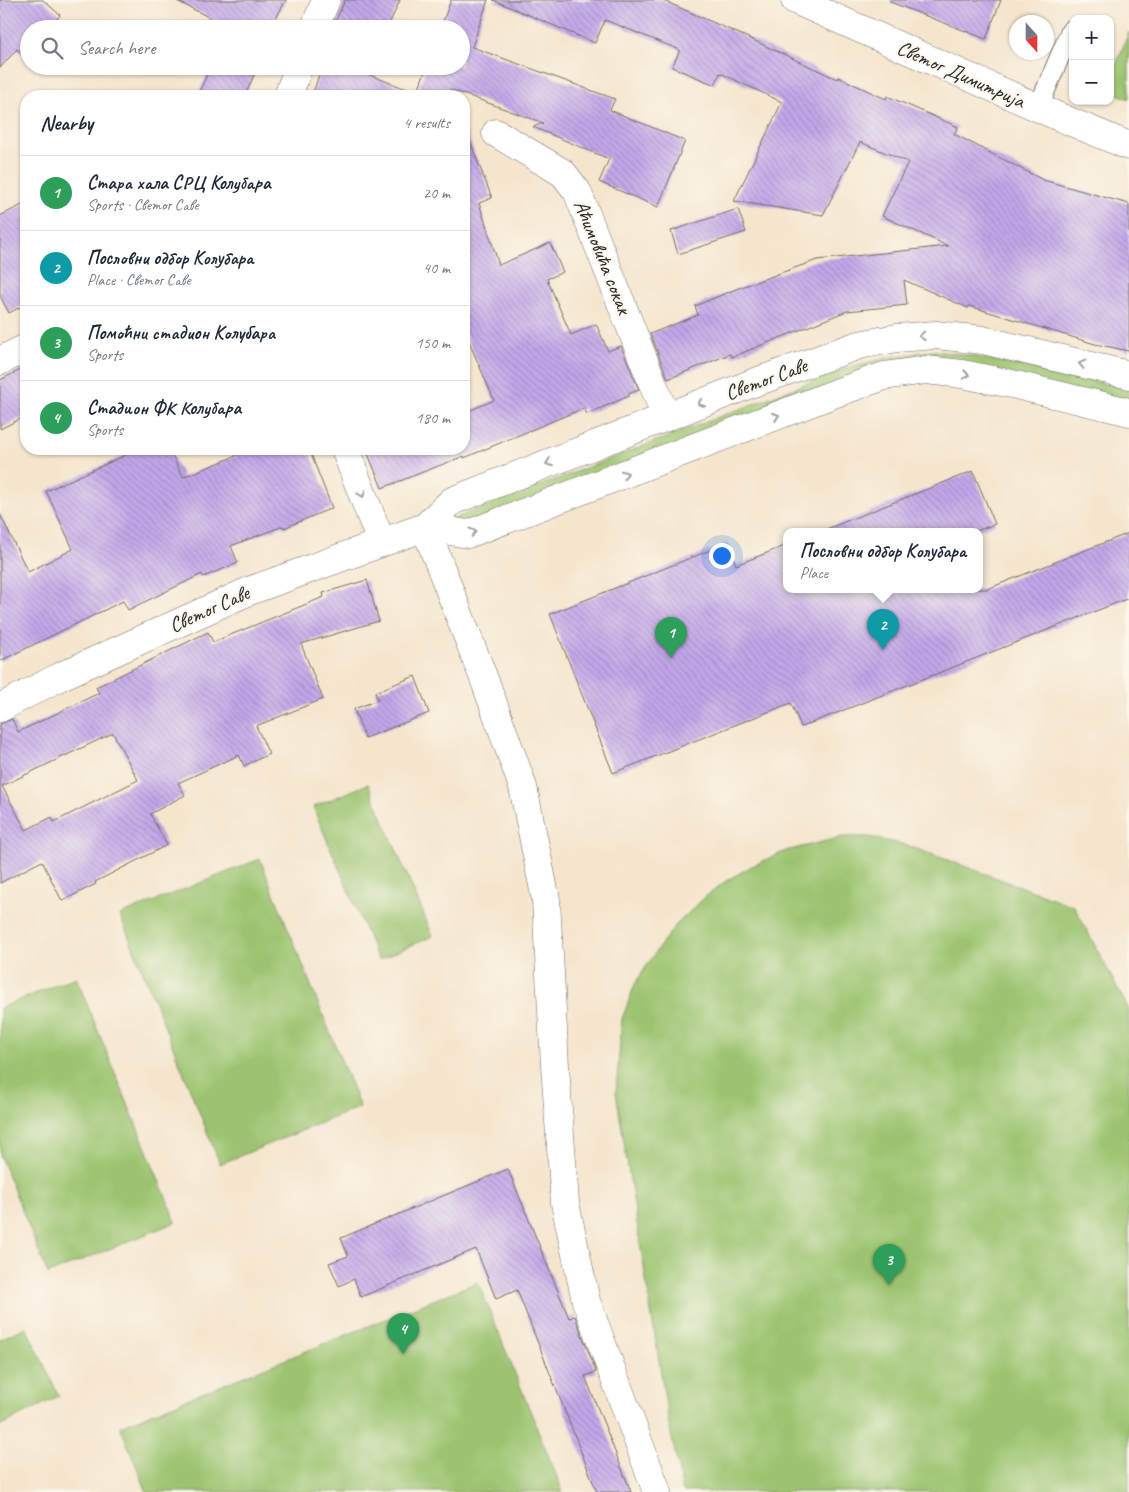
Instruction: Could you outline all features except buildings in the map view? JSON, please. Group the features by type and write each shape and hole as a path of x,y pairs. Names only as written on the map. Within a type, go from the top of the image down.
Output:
{"street":[{"path":"318,20 326,0"},
{"name":"Светог Димитрија","path":"795,0 1038,108 1129,146"},
{"path":"290,90 296,75"},
{"name":"Аћимовића сокак","path":"496,133 563,173 576,191 666,417"},
{"name":"Светог Саве","path":"0,708 60,677 248,591 425,527 452,501 753,383 860,345 897,338 936,335 982,340 1129,375"},
{"path":"0,361 20,351"},
{"name":"Светог Саве","path":"425,527 468,534 826,396 884,376 926,370 962,374 1129,412"},
{"path":"347,455 381,542"},
{"path":"425,527 486,684 523,787 546,900 565,1203 586,1301 657,1492"}],"lane":[{"path":"1038,108 1069,35"}],"green space":[{"path":"1129,32 1129,99 1114,93 1114,70"},
{"path":"935,351 967,355 1129,389 1129,403 934,365 457,530 453,519 844,369 889,357"},
{"path":"368,784 433,936 378,960 313,807"},
{"path":"842,837 869,837 906,845 1074,906 1129,1010 1129,1492 683,1492 669,1424 616,1092 622,1019 635,984 655,953 675,926 704,898 726,881 752,866 786,851"},
{"path":"260,859 360,1107 220,1164 120,915"},
{"path":"76,977 176,1222 48,1274 0,1156 0,1008"},
{"path":"478,1282 563,1492 147,1492 120,1426"},
{"path":"26,1327 59,1396 0,1426 0,1339"}],"place":[{"name":"Пословни одбор Колубара","path":"883,650"},
{"name":"Стара хала СРЦ Колубара","path":"671,658"},
{"name":"Помоћни стадион Колубара","path":"889,1285"},
{"name":"Стадион ФК Колубара","path":"403,1354"}]}
